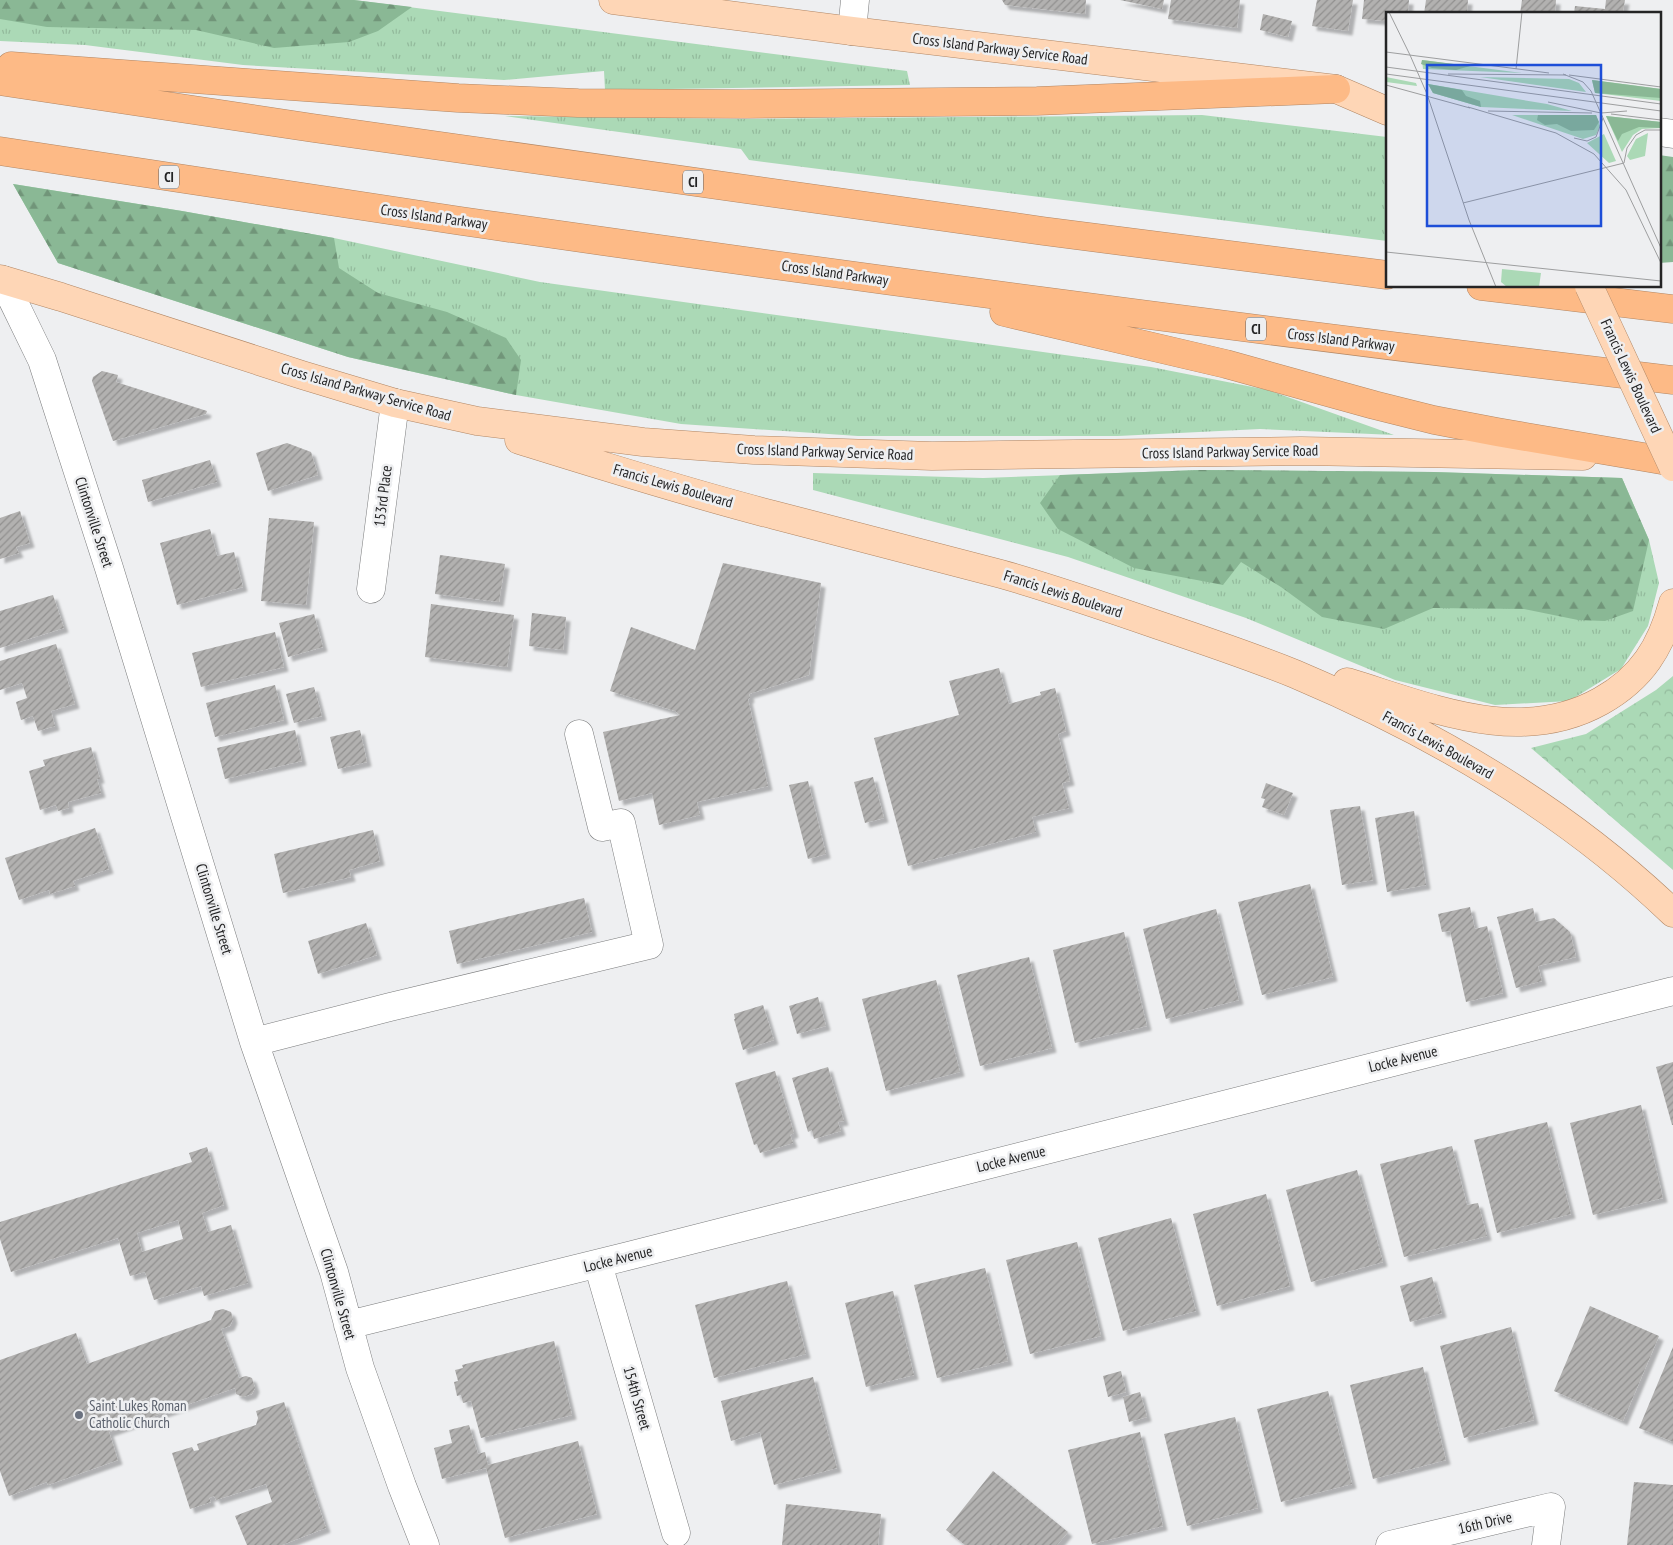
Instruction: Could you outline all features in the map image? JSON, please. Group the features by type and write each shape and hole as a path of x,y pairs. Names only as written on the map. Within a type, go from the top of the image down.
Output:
{"highway":[{"path":"0,65 448,97 578,103 746,104 1037,101 1336,90"},
{"name":"CI","path":"0,81 322,130 996,224 1386,275"},
{"name":"Cross Island Parkway","path":"0,151 338,203 839,274 1099,309 1673,380"},
{"path":"839,274 1226,364 1434,420 1672,462"},
{"path":"1498,288 1673,309"}],"main road":[{"name":"Cross Island Parkway Service Road","path":"613,0 852,32 1336,90"},
{"path":"1336,90 1386,112"},
{"name":"Cross Island Parkway Service Road","path":"1,277 285,370 395,403 451,416 520,427 643,442 754,450 932,456 1349,450 1556,455 1672,462"},
{"name":"Francis Lewis Boulevard","path":"1590,288 1672,462"},
{"name":"Francis Lewis Boulevard","path":"395,403 769,514 1003,575 1178,632 1292,673 1398,722 1450,750 1552,814 1647,888 1673,913"},
{"path":"1178,632 1442,711 1491,721 1535,722 1577,713 1605,699 1628,683 1642,669 1653,652 1664,632 1673,603"}],"street":[{"path":"852,32 855,0"},
{"name":"Cross Island Parkway Service Road","path":"1336,90 1386,96"},
{"path":"1660,132 1673,134"},
{"name":"Clintonville Street","path":"1,277 42,360 110,568 254,1042 334,1272 366,1386 425,1545"},
{"name":"153rd Place","path":"372,589 395,403"},
{"path":"254,1042 390,1007 650,945 621,823 602,827 580,734"},
{"name":"Locke Avenue","path":"348,1325 598,1264 1673,991"},
{"name":"154th Street","path":"598,1264 676,1533"},
{"name":"16th Drive","path":"1390,1545 1551,1507 1546,1545"}],"green space":[{"path":"0,0 354,0 907,71 910,85 605,90 604,71 504,80 243,65 85,45 0,41"},
{"path":"0,0 354,0 412,7 378,31 349,42 274,48 196,30 47,27 0,19"},
{"path":"1202,115 1386,137 1386,241 749,160 741,149 505,116 747,119"},
{"path":"1660,155 1673,157 1673,262 1660,263"},
{"path":"13,184 334,238 540,282 1151,367 1268,390 1394,435 1260,429 1118,436 858,436 681,424 516,395 348,357 58,263"},
{"path":"13,184 334,238 339,268 378,293 447,312 506,338 521,360 516,395 348,357 58,263"},
{"path":"1200,470 1434,472 1622,478 1649,540 1659,583 1648,626 1621,669 1569,701 1495,705 1395,680 1246,618 1068,557 813,490 813,473 983,478"},
{"path":"1200,470 1434,472 1622,478 1649,540 1633,611 1605,621 1578,620 1524,609 1433,608 1384,629 1322,617 1281,587 1241,562 1223,585 1134,568 1058,529 1040,503 1060,475"},
{"path":"1673,676 1673,870 1531,748 1586,734 1656,690"}],"building":[{"path":"1002,0 1086,0 1085,14 1005,5"},
{"path":"1120,0 1164,0 1162,9"},
{"path":"1171,0 1240,0 1237,28 1168,19"},
{"path":"1317,0 1353,0 1348,31 1312,26"},
{"path":"1364,0 1409,0 1408,12 1386,12 1386,21 1362,19"},
{"path":"1426,0 1468,0 1467,12 1424,12"},
{"path":"1522,0 1556,0 1555,12 1520,12"},
{"path":"1606,0 1625,0 1623,11 1637,12 1574,12 1575,6 1605,9"},
{"path":"1263,14 1292,21 1288,37 1260,30"},
{"path":"102,371 118,375 116,382 207,411 206,414 113,441 92,381 93,377"},
{"path":"287,443 311,452 318,475 268,491 256,453"},
{"path":"210,460 217,482 148,502 142,480"},
{"path":"20,511 30,543 16,547 19,553 0,559 0,518"},
{"path":"269,518 314,522 306,605 261,601"},
{"path":"210,529 217,556 234,552 243,587 177,605 160,543"},
{"path":"440,555 505,564 499,602 435,594"},
{"path":"723,563 821,583 809,675 749,694 750,698 748,699 768,786 697,802 700,815 659,825 652,793 619,801 603,732 680,715 675,711 610,691 631,627 695,650"},
{"path":"53,595 64,628 0,648 0,611"},
{"path":"431,604 514,615 507,667 425,657"},
{"path":"532,613 566,617 563,650 529,646"},
{"path":"314,614 323,647 288,657 279,623"},
{"path":"275,632 284,667 201,687 192,653"},
{"path":"56,644 75,704 51,711 55,726 38,731 33,716 21,720 16,702 27,698 22,683 0,690 0,661"},
{"path":"999,668 1009,704 1041,695 1040,692 1055,688 1066,731 1058,734 1070,781 1062,783 1069,808 1032,817 1036,832 908,866 874,738 959,715 949,681"},
{"path":"275,685 284,720 215,737 206,703"},
{"path":"314,687 322,716 294,723 286,694"},
{"path":"295,730 302,761 225,779 217,748"},
{"path":"360,730 367,762 338,769 330,737"},
{"path":"91,747 100,779 97,779 101,793 68,802 69,808 58,811 56,805 40,810 29,771 45,766 43,760"},
{"path":"873,777 884,818 865,823 854,782"},
{"path":"808,781 826,854 808,859 789,785"},
{"path":"1266,783 1293,793 1284,815 1262,807 1265,799 1261,798"},
{"path":"1360,806 1373,880 1342,885 1330,810"},
{"path":"1414,811 1426,885 1387,892 1375,818"},
{"path":"95,828 109,869 73,881 75,886 50,894 49,890 19,900 5,858"},
{"path":"373,830 380,861 349,870 351,877 283,893 274,854"},
{"path":"1310,884 1333,977 1262,995 1238,902"},
{"path":"584,898 592,932 457,964 449,931"},
{"path":"1470,907 1475,929 1487,926 1503,993 1466,1002 1450,931 1442,932 1438,914"},
{"path":"1533,908 1536,922 1554,918 1570,932 1576,957 1538,966 1542,981 1516,988 1497,917"},
{"path":"1216,909 1239,1000 1166,1019 1143,929"},
{"path":"366,923 377,955 318,974 308,941"},
{"path":"1124,932 1147,1026 1075,1043 1053,950"},
{"path":"1029,957 1052,1048 980,1066 957,975"},
{"path":"936,980 960,1072 886,1091 862,999"},
{"path":"818,997 826,1026 797,1034 789,1006"},
{"path":"763,1005 774,1040 743,1050 734,1014"},
{"path":"1673,1062 1673,1125 1672,1125 1656,1067"},
{"path":"828,1067 844,1121 838,1122 841,1131 814,1139 812,1130 808,1132 792,1078"},
{"path":"775,1071 794,1133 790,1135 793,1143 760,1153 757,1144 754,1145 735,1083"},
{"path":"1641,1105 1663,1198 1593,1215 1570,1123"},
{"path":"1547,1122 1571,1214 1497,1233 1474,1140"},
{"path":"1452,1146 1467,1205 1478,1203 1487,1236 1404,1257 1380,1164"},
{"path":"207,1147 224,1205 202,1213 208,1232 231,1225 248,1283 204,1296 201,1286 154,1300 145,1272 130,1276 118,1238 11,1272 0,1239 0,1222 192,1162 189,1153","holes":["178,1220 183,1239 142,1252 137,1233"]},
{"path":"1357,1170 1383,1262 1311,1282 1286,1190"},
{"path":"1266,1194 1290,1286 1217,1306 1193,1214"},
{"path":"1171,1218 1196,1311 1123,1331 1098,1238"},
{"path":"1077,1242 1101,1336 1030,1354 1006,1260"},
{"path":"985,1268 1008,1361 937,1378 914,1285"},
{"path":"1432,1277 1442,1313 1410,1322 1400,1286"},
{"path":"787,1281 806,1354 714,1378 695,1305"},
{"path":"893,1291 914,1375 866,1387 845,1303"},
{"path":"1590,1306 1659,1336 1623,1421 1554,1391"},
{"name":"Saint Lukes Roman Catholic Church","path":"223,1309 231,1312 233,1319 230,1326 221,1329 239,1378 246,1376 252,1378 255,1388 252,1394 243,1397 236,1394 235,1388 109,1432 118,1460 48,1485 47,1482 9,1496 0,1471 0,1360 76,1333 87,1364 211,1320 215,1311"},
{"path":"1511,1327 1534,1420 1464,1438 1440,1346"},
{"path":"554,1341 572,1415 481,1438 471,1401 463,1403 461,1395 457,1396 454,1382 458,1381 455,1370 463,1368 462,1365"},
{"path":"1673,1347 1673,1442 1639,1428"},
{"path":"1423,1367 1446,1460 1373,1479 1350,1385"},
{"path":"1121,1371 1126,1392 1108,1397 1103,1376"},
{"path":"813,1377 837,1468 774,1485 760,1432 731,1441 721,1401"},
{"path":"1328,1391 1352,1484 1281,1502 1257,1409"},
{"path":"1140,1392 1147,1417 1129,1422 1123,1397"},
{"path":"284,1402 326,1528 282,1545 247,1545 235,1516 272,1502 266,1484 216,1500 214,1496 209,1498 211,1502 190,1509 172,1453 192,1447 194,1451 199,1450 197,1444 256,1425 258,1418 256,1411"},
{"path":"1235,1417 1258,1508 1187,1526 1164,1434"},
{"path":"469,1425 478,1454 485,1452 488,1465 578,1441 597,1514 505,1538 486,1468 442,1479 434,1448 452,1443 449,1430"},
{"path":"1140,1432 1163,1526 1092,1544 1068,1450"},
{"path":"993,1471 1068,1532 1057,1545 965,1545 946,1530"},
{"path":"1634,1482 1673,1485 1673,1545 1627,1545"},
{"path":"786,1504 881,1514 878,1545 782,1545"}],"place":[{"name":"Saint Lukes Roman Catholic Church","path":"79,1415"}]}
